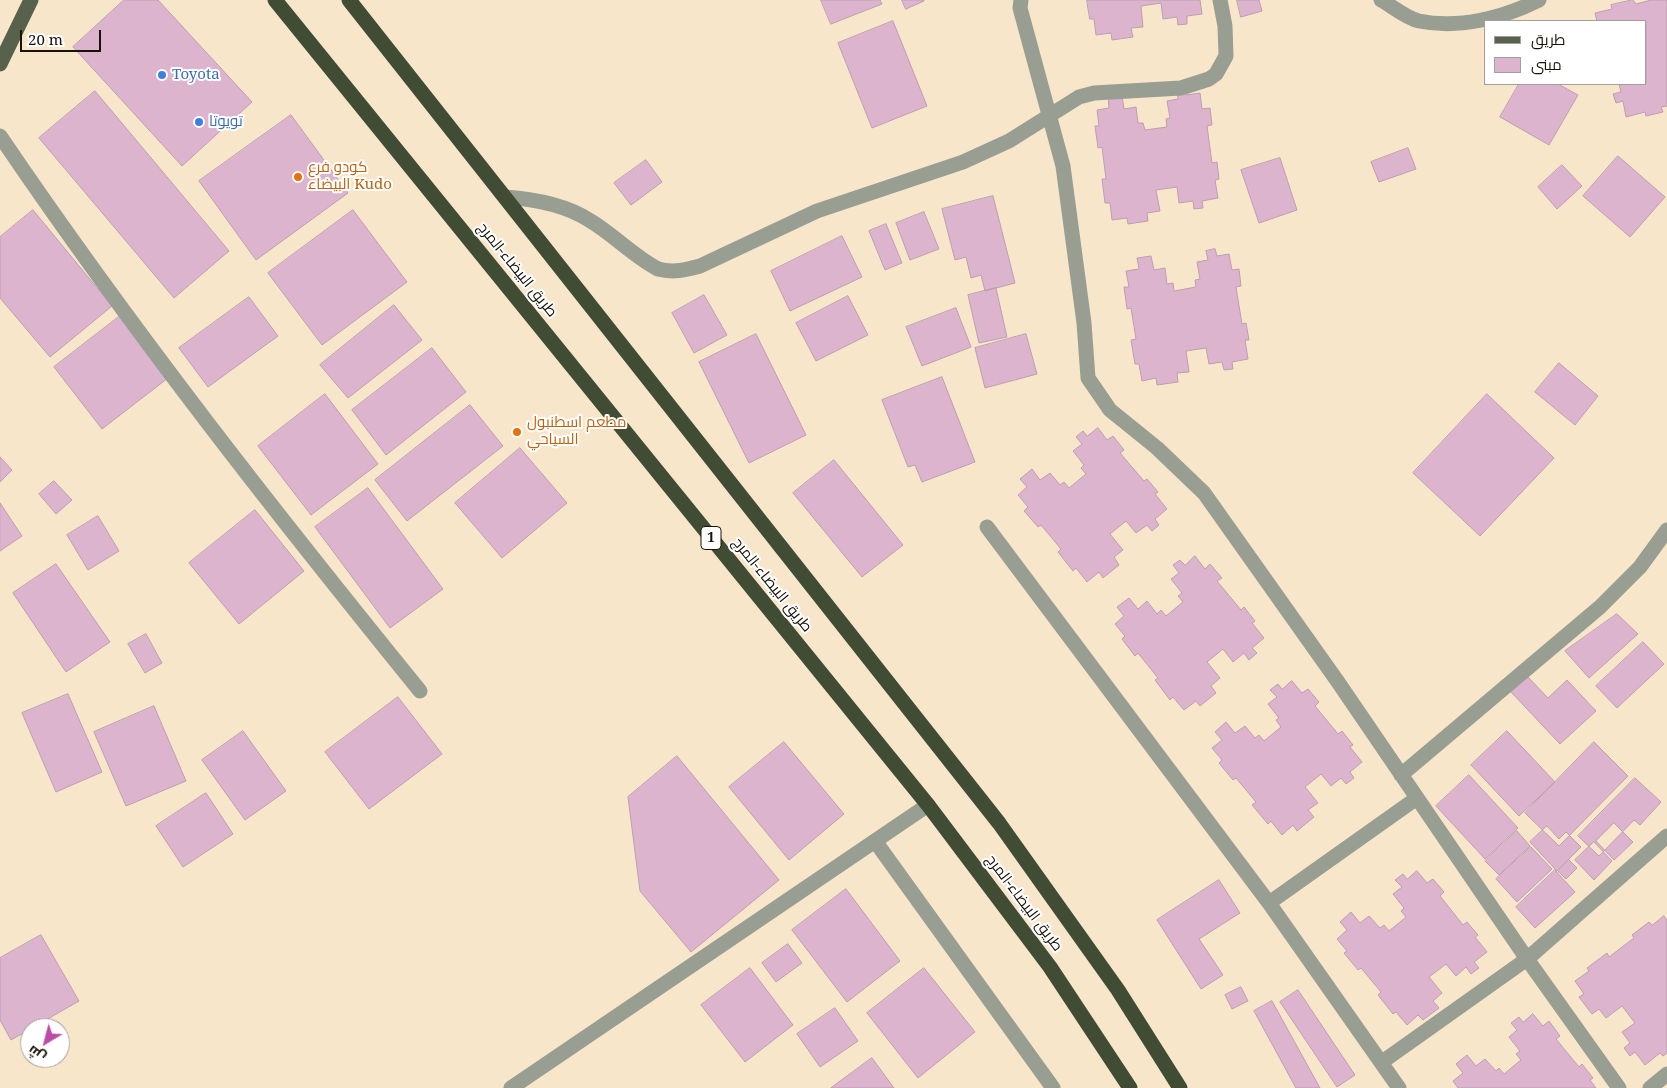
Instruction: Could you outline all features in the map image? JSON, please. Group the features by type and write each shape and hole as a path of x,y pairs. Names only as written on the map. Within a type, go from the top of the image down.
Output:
{"highway":[{"name":"طريق البيضاء-المرج","path":"275,0 928,805 1050,967 1130,1088"},
{"name":"طريق البيضاء-المرج","path":"349,0 999,823 1118,990 1180,1088"}],"main road":[{"path":"0,64 31,0"}],"street":[{"path":"1021,0 1020,8 1051,116 1066,185 1084,323 1088,378 1110,410 1157,448 1204,493 1619,1088"},
{"path":"505,197 543,201 566,208 589,220 658,269 668,272 700,266 817,211 964,162 1009,142 1079,96 1094,93 1181,88 1208,79 1216,74 1226,56 1225,26 1220,0"},
{"path":"1381,0 1417,21 1456,23 1484,20"},
{"path":"1486,20 1517,11 1539,0"},
{"path":"0,136 76,249 188,399 302,547 420,692"},
{"path":"987,527 1268,903 1400,1088"},
{"path":"1401,775 1600,607 1640,567 1667,530"},
{"path":"1268,903 1417,798"},
{"path":"511,1088 928,805"},
{"path":"1382,1062 1527,958 1667,836"},
{"path":"875,841 1053,1088"},
{"path":"1650,1088 1667,1074"}],"building":[{"name":"Toyota","path":"124,0 158,0 252,102 182,166 73,47"},
{"path":"821,0 880,0 882,4 831,24"},
{"path":"902,0 924,0 924,1 906,9"},
{"path":"1087,0 1200,0 1202,14 1187,16 1187,24 1178,25 1177,17 1163,19 1161,3 1141,6 1143,27 1131,28 1133,37 1112,40 1111,33 1096,35 1094,19 1090,19"},
{"path":"1237,0 1259,0 1262,11 1241,17"},
{"path":"1633,0 1636,4 1651,0 1667,0 1667,106 1661,107 1663,112 1646,116 1645,112 1626,117 1623,101 1616,103 1613,94 1621,92 1619,85 1647,85 1647,20 1597,20 1595,13 1612,9 1611,5"},
{"path":"893,21 927,106 872,128 838,43"},
{"path":"1518,85 1560,85 1578,95 1549,145 1500,117"},
{"path":"1186,89 1187,95 1200,93 1202,109 1210,108 1212,125 1207,126 1212,163 1217,162 1219,179 1215,180 1218,198 1202,201 1203,208 1194,209 1193,201 1179,203 1177,187 1156,190 1160,211 1147,213 1148,221 1128,224 1127,218 1112,220 1110,203 1105,203 1102,179 1106,179 1102,147 1098,148 1095,126 1099,126 1097,110 1109,108 1108,97 1122,95 1124,109 1136,107 1138,123 1143,123 1145,130 1167,127 1166,119 1170,118 1167,101 1178,99 1177,90"},
{"path":"95,91 229,251 174,298 39,138"},
{"path":"291,115 348,193 256,260 199,181"},
{"path":"1408,148 1416,169 1379,182 1371,162"},
{"path":"1618,156 1665,197 1630,237 1583,196"},
{"path":"1280,158 1297,210 1259,223 1241,170"},
{"path":"646,160 662,182 631,205 614,183"},
{"path":"1562,165 1582,186 1557,209 1538,187"},
{"path":"993,196 1015,283 985,291 981,275 971,278 966,257 955,260 942,209"},
{"path":"33,210 112,306 50,357 0,298 0,237"},
{"path":"353,210 407,282 322,345 268,273"},
{"path":"924,212 939,249 910,260 896,223"},
{"path":"886,224 902,263 885,270 869,231"},
{"path":"842,236 862,277 790,311 771,271"},
{"path":"1215,249 1217,256 1229,254 1232,270 1239,269 1241,286 1236,287 1242,324 1246,323 1249,340 1245,340 1248,359 1232,362 1233,369 1224,370 1222,362 1209,364 1206,348 1186,351 1189,372 1177,373 1178,382 1157,385 1156,378 1142,381 1139,364 1135,364 1131,340 1136,339 1131,308 1127,309 1124,287 1129,287 1126,271 1139,269 1137,258 1151,256 1154,270 1165,268 1167,284 1173,283 1174,291 1196,287 1195,280 1200,279 1197,262 1208,260 1206,251"},
{"path":"996,288 1007,337 979,343 968,295"},
{"path":"704,295 727,335 694,353 672,313"},
{"path":"848,296 868,335 816,361 796,323"},
{"path":"249,297 278,336 208,387 179,348"},
{"path":"394,305 422,340 348,398 320,365"},
{"path":"956,308 971,347 922,366 906,327"},
{"path":"120,316 168,378 102,429 54,367"},
{"path":"756,334 806,435 749,463 699,362"},
{"path":"1026,334 1037,374 985,388 975,348"},
{"path":"432,348 466,392 386,455 352,410"},
{"path":"1559,363 1598,396 1575,425 1535,392"},
{"path":"942,377 975,462 922,482 915,465 908,467 882,400"},
{"path":"325,394 378,464 311,515 258,446"},
{"path":"1487,394 1554,458 1480,536 1413,473"},
{"path":"470,405 503,446 407,521 375,480"},
{"path":"1098,428 1107,440 1113,436 1124,450 1120,453 1144,481 1147,479 1158,492 1155,494 1167,509 1155,519 1159,525 1152,531 1147,525 1136,533 1126,521 1110,534 1123,550 1114,557 1119,565 1103,578 1099,572 1087,582 1076,568 1073,571 1058,552 1061,549 1041,525 1038,527 1024,511 1028,507 1018,495 1027,487 1020,479 1032,469 1040,480 1050,473 1060,485 1064,482 1069,488 1086,474 1081,468 1084,465 1073,451 1082,444 1076,437 1083,431 1087,436"},
{"path":"520,448 567,503 502,558 455,503"},
{"path":"0,457 12,470 0,482"},
{"path":"834,460 903,545 862,577 793,493"},
{"path":"54,481 72,500 56,514 39,494"},
{"path":"368,488 443,589 390,628 315,527"},
{"path":"0,503 22,536 0,551"},
{"path":"255,510 304,571 239,624 189,563"},
{"path":"98,516 119,551 88,570 67,535"},
{"path":"1195,556 1205,569 1210,564 1222,578 1217,581 1241,610 1244,607 1255,621 1252,623 1264,638 1252,648 1257,653 1249,660 1244,653 1233,662 1223,649 1207,662 1220,678 1211,686 1216,693 1200,706 1196,701 1184,710 1173,697 1170,700 1155,680 1158,678 1138,653 1135,656 1122,639 1125,636 1115,624 1124,616 1117,607 1129,598 1138,609 1147,601 1157,614 1161,610 1166,616 1183,602 1178,596 1182,593 1171,579 1179,573 1173,565 1180,560 1185,565"},
{"path":"56,564 110,642 66,672 13,593"},
{"path":"1617,614 1638,634 1589,678 1565,651"},
{"path":"146,634 162,663 145,673 128,644"},
{"path":"1643,642 1664,664 1617,708 1596,686"},
{"path":"1527,676 1548,698 1567,680 1596,711 1560,744 1511,692"},
{"path":"1292,681 1302,693 1308,689 1319,702 1315,706 1338,734 1342,731 1353,745 1350,747 1362,762 1350,772 1354,778 1346,784 1341,778 1331,786 1321,774 1305,787 1318,803 1308,810 1314,817 1297,831 1293,825 1282,835 1271,821 1268,824 1252,805 1256,802 1236,778 1233,780 1219,763 1222,760 1212,748 1222,740 1215,732 1226,722 1235,733 1245,726 1255,738 1259,735 1264,741 1281,727 1276,720 1279,718 1268,704 1277,697 1270,690 1278,684 1282,689"},
{"path":"68,694 102,772 56,792 22,713"},
{"path":"398,697 442,754 369,809 325,752"},
{"path":"154,706 186,781 126,806 94,732"},
{"path":"243,731 286,791 245,820 202,760"},
{"path":"1507,731 1555,782 1519,816 1471,765"},
{"path":"784,742 844,814 789,860 729,787"},
{"path":"1594,742 1628,776 1559,846 1525,813"},
{"path":"677,756 779,880 691,952 640,891 628,797"},
{"path":"1469,775 1518,828 1485,859 1436,806"},
{"path":"1635,778 1661,802 1640,825 1634,820 1599,856 1578,836"},
{"path":"206,793 233,834 183,867 156,826"},
{"path":"1614,823 1633,842 1614,860 1596,841"},
{"path":"1547,826 1559,839 1566,832 1581,847 1557,871 1530,842"},
{"path":"1517,831 1530,846 1499,875 1485,861"},
{"path":"1594,842 1612,861 1594,880 1575,860"},
{"path":"1531,847 1552,869 1517,902 1496,879"},
{"path":"1569,860 1577,868 1566,879 1558,871"},
{"path":"1555,870 1575,892 1535,928 1516,907"},
{"path":"1417,871 1427,883 1433,879 1444,892 1440,896 1463,925 1467,922 1478,935 1475,937 1487,952 1474,962 1479,968 1471,974 1466,967 1456,976 1446,964 1429,977 1442,993 1433,1001 1439,1008 1423,1020 1418,1015 1407,1025 1396,1012 1393,1014 1378,995 1381,992 1361,968 1358,970 1344,953 1347,951 1337,939 1347,930 1340,922 1351,912 1360,923 1369,916 1380,928 1384,925 1389,931 1406,917 1401,911 1404,908 1393,894 1402,887 1395,880 1403,874 1407,879"},
{"path":"1219,880 1240,913 1199,939 1223,975 1201,989 1157,920"},
{"path":"846,889 900,961 847,1002 792,930"},
{"path":"1664,916 1667,920 1667,1053 1663,1056 1660,1053 1645,1065 1635,1052 1630,1056 1624,1048 1630,1043 1622,1032 1635,1023 1622,1006 1606,1018 1599,1009 1592,1014 1579,997 1584,994 1575,981 1589,971 1587,968 1607,953 1609,957 1634,938 1632,935 1649,922 1652,925"},
{"path":"41,935 79,1001 49,1018 20,1018 20,1035 11,1040 0,1020 0,958"},
{"path":"788,944 802,963 776,982 762,963"},
{"path":"750,968 793,1025 745,1062 701,1005"},
{"path":"924,968 975,1032 918,1078 867,1013"},
{"path":"1241,987 1248,1001 1232,1009 1225,995"},
{"path":"1298,990 1355,1075 1337,1087 1280,1002"},
{"path":"1272,1001 1320,1088 1296,1088 1254,1011"},
{"path":"835,1008 858,1041 820,1067 797,1034"},
{"path":"1533,1014 1543,1026 1549,1021 1560,1036 1556,1039 1579,1067 1582,1064 1593,1078 1590,1080 1596,1088 1458,1088 1453,1081 1463,1073 1456,1064 1467,1055 1476,1066 1485,1059 1496,1071 1499,1068 1504,1074 1521,1060 1516,1054 1520,1051 1509,1037 1517,1030 1511,1023 1519,1017 1523,1022"},
{"path":"872,1058 894,1088 831,1088"}],"place":[{"name":"Toyota","path":"162,75"},
{"name":"تويوتا","path":"199,122"},
{"name":"كودو فرع البيضاء Kudo","path":"298,177"},
{"name":"مطعم اسطنبول السياحي","path":"517,432"}]}
